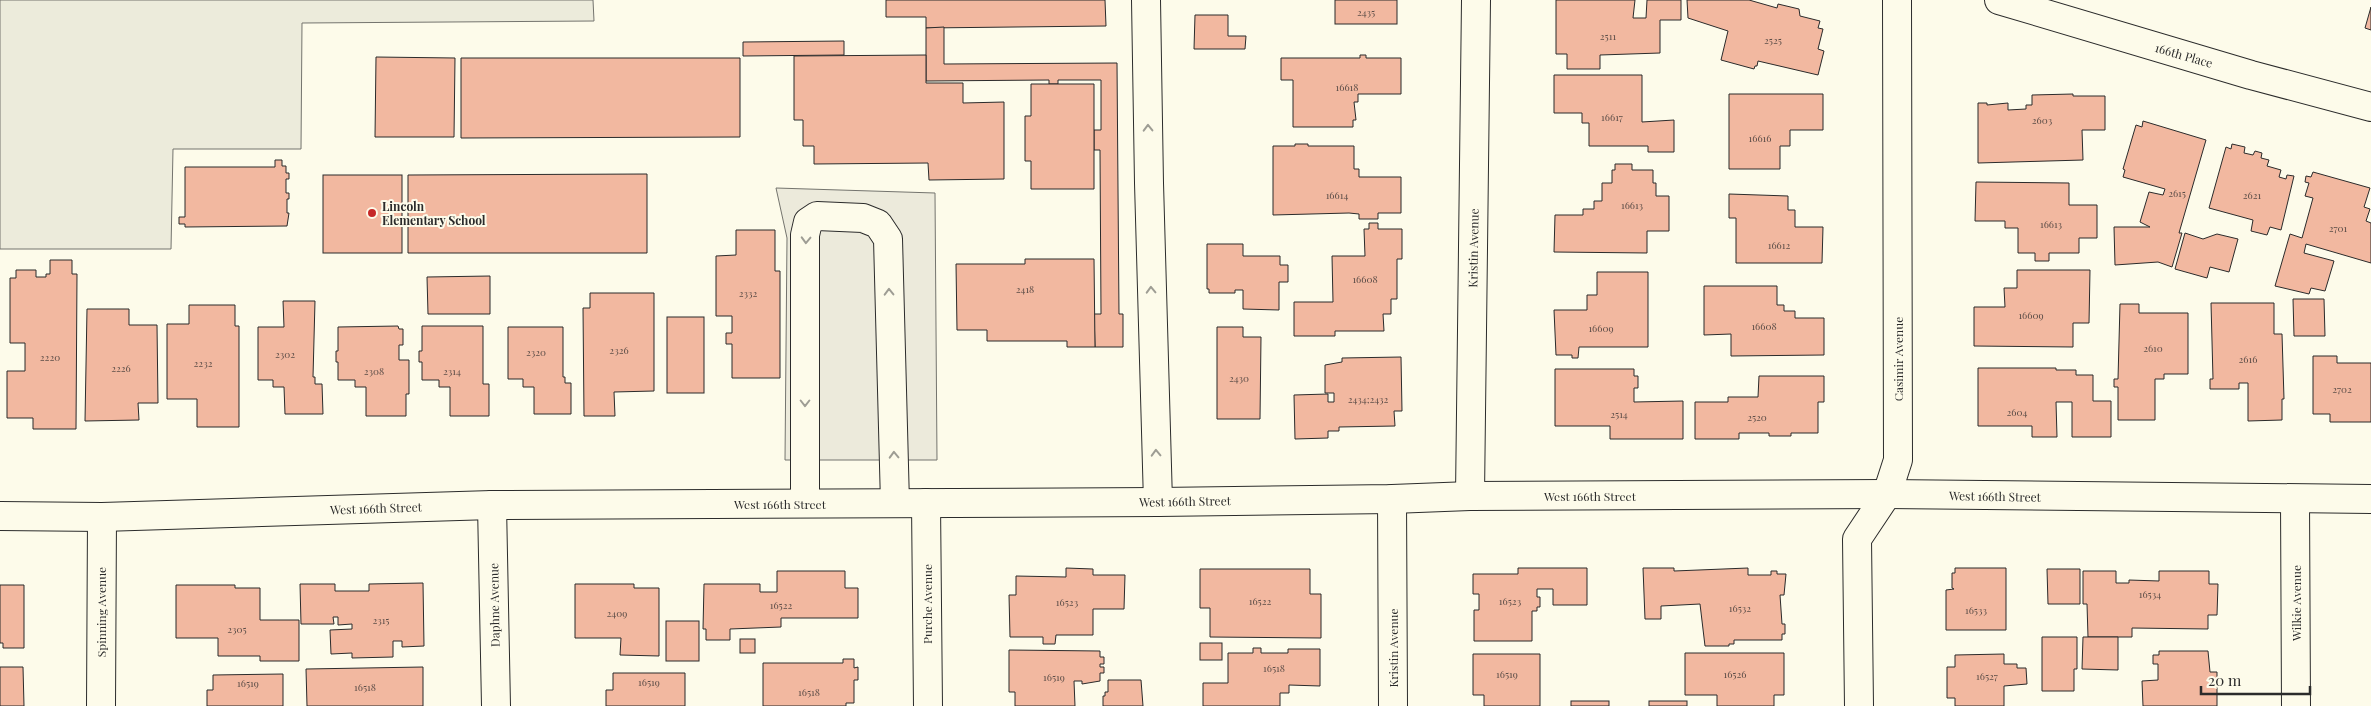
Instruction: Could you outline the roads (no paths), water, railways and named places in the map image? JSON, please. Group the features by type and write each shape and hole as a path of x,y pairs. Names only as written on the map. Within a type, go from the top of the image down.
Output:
{"street":[{"path":"1146,0 1158,502"},
{"name":"Kristin Avenue","path":"1470,496 1476,0"},
{"name":"Casimir Avenue","path":"1859,706 1857,539 1887,494 1898,460 1898,0"},
{"name":"166th Place","path":"1999,0 2251,75 2371,107"},
{"path":"805,503 805,235 808,222 817,216 863,218 878,224 888,239 895,503"},
{"name":"West 166th Street","path":"0,516 102,517 492,505 1158,502 1470,496 1887,494 2295,500 2371,499"},
{"name":"Kristin Avenue","path":"1392,499 1393,706"},
{"name":"Wilkie Avenue","path":"2295,500 2296,706"},
{"name":"Purche Avenue","path":"926,503 928,706"},
{"name":"Daphne Avenue","path":"492,505 496,706"},
{"name":"Spinning Avenue","path":"101,706 102,517"}],"place":[{"name":"Lincoln Elementary School","path":"372,213"}]}
